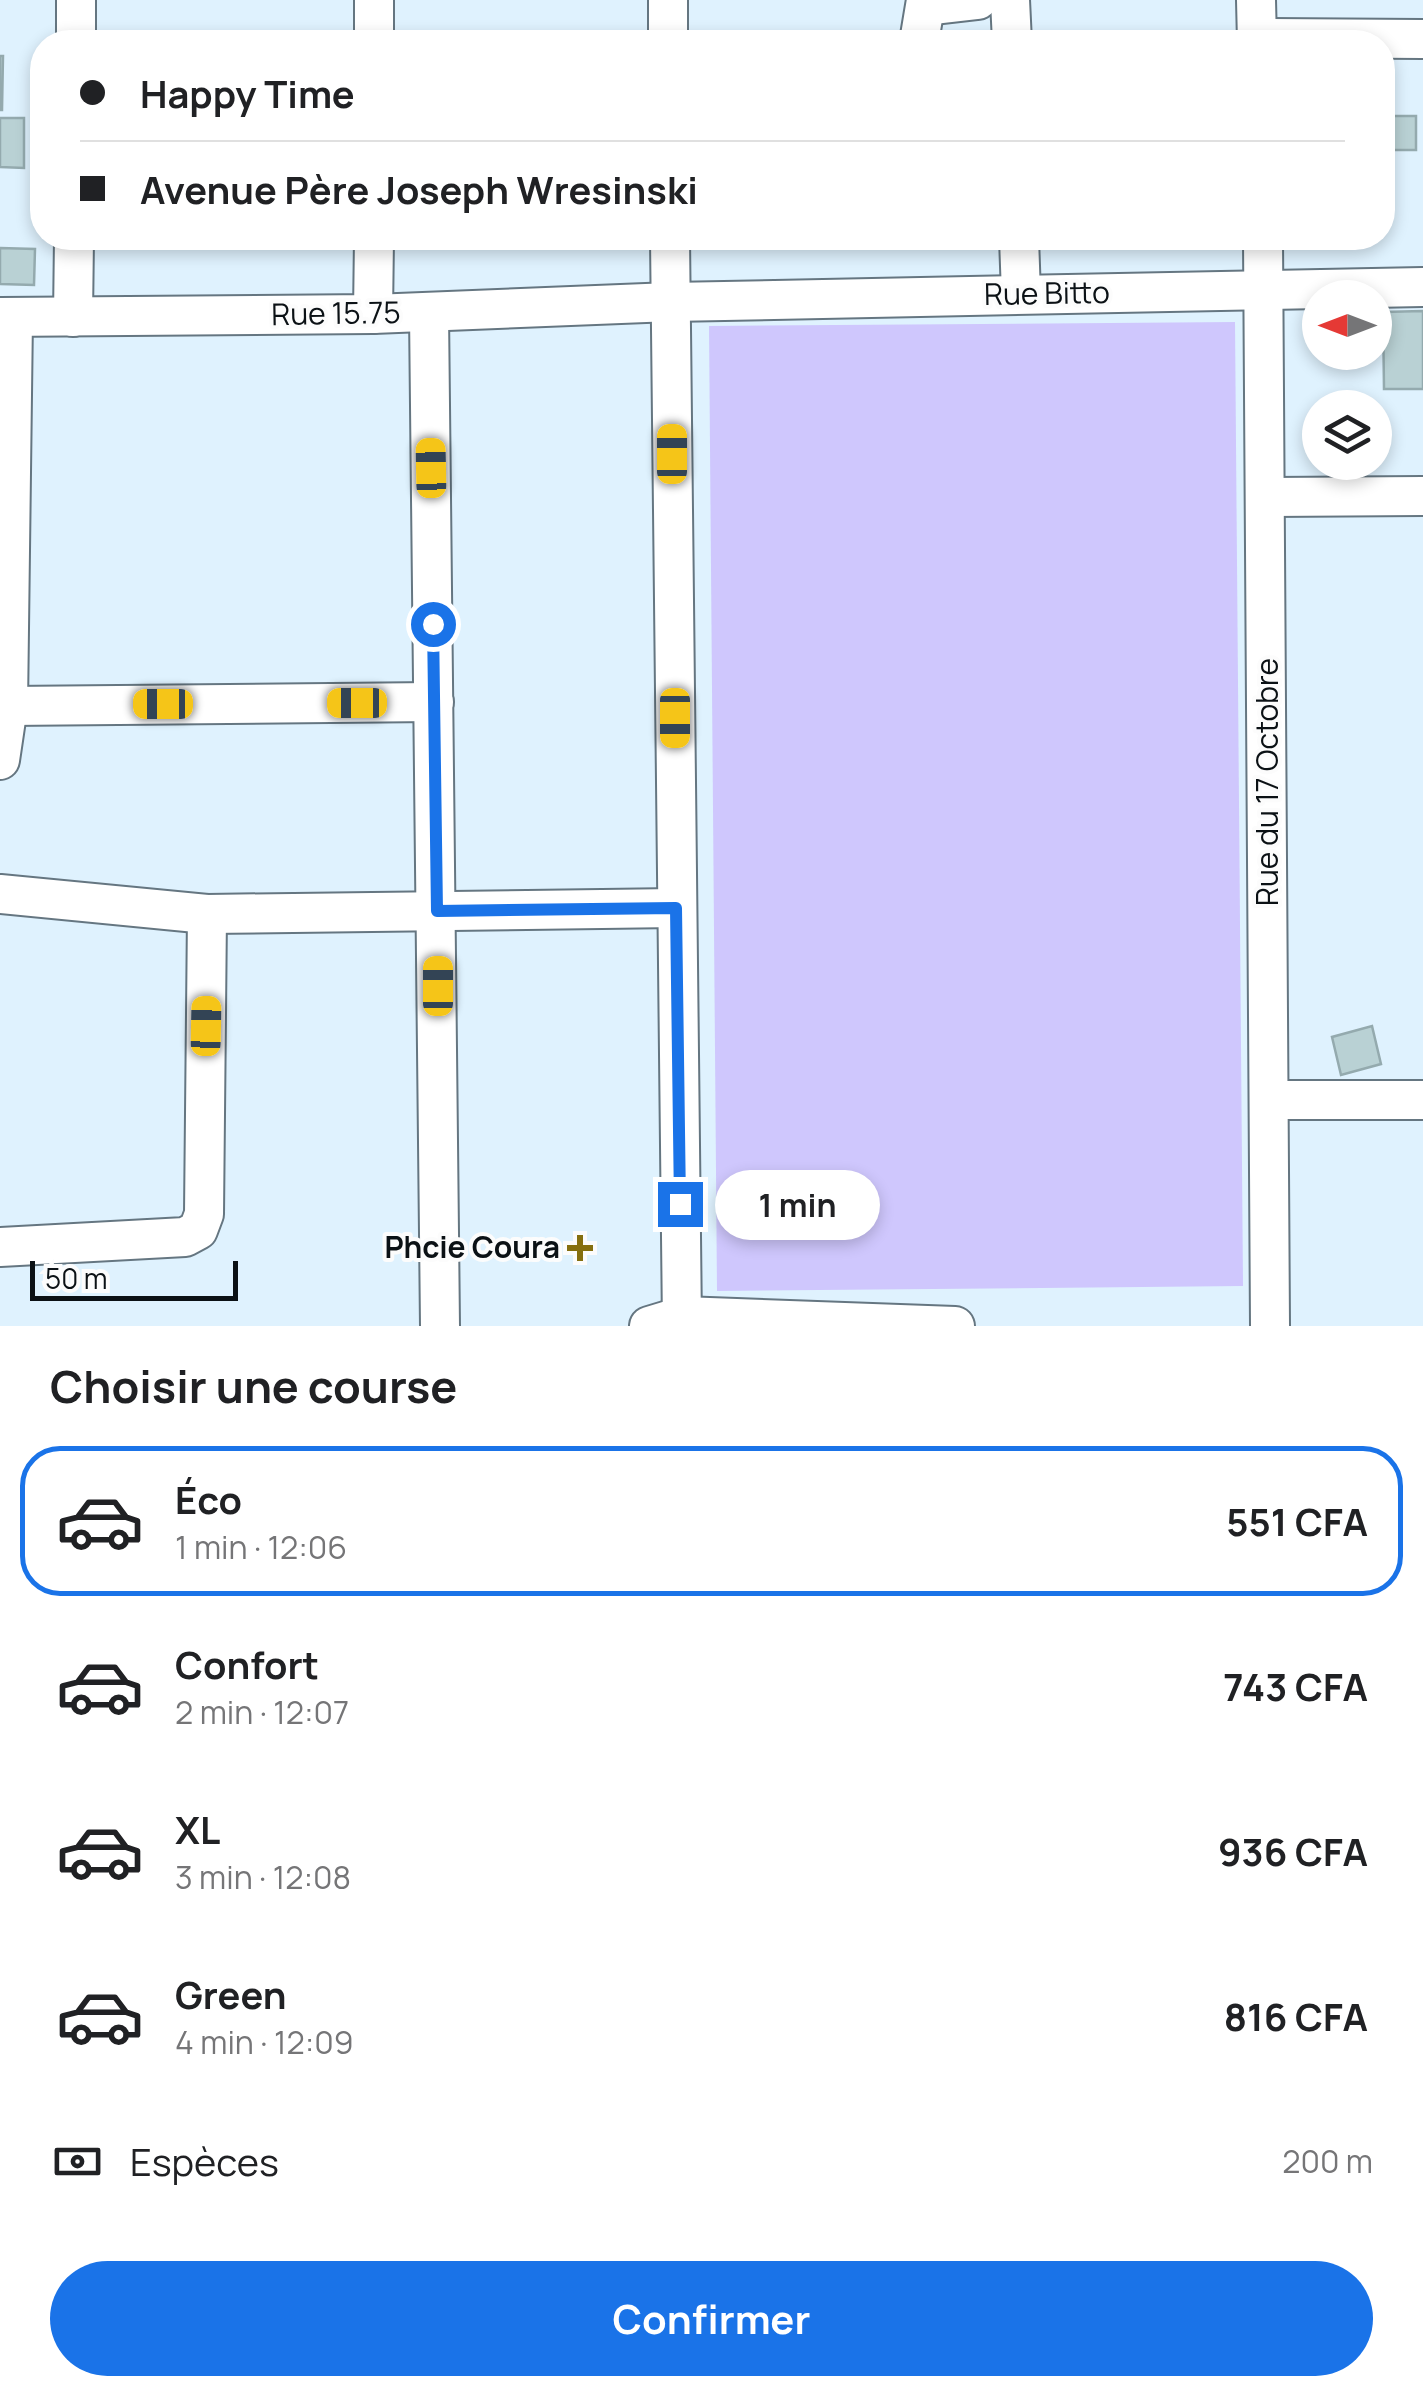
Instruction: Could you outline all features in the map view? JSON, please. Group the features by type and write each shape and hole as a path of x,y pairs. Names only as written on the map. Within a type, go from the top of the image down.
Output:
{"street":[{"path":"76,0 76,30"},
{"path":"374,0 374,30"},
{"path":"668,0 668,30"},
{"path":"924,16 978,0"},
{"path":"1010,0 1011,30"},
{"path":"1256,0 1256,30"},
{"path":"1395,39 1423,39"},
{"path":"73,318 74,250"},
{"path":"373,314 374,250"},
{"path":"670,250 676,908 671,1323 955,1326"},
{"path":"1020,250 1022,294"},
{"name":"Rue du 17 Octobre","path":"1263,250 1270,1326"},
{"name":"Rue Bitto","path":"671,302 1423,287"},
{"name":"Rue 15.75","path":"6,317 373,314 671,302"},
{"path":"429,312 440,1326"},
{"path":"0,760 8,706 6,317"},
{"path":"1266,497 1423,496"},
{"path":"8,706 434,702"},
{"path":"0,894 207,914 676,908"},
{"path":"0,1247 185,1236 198,1230 204,1214 207,914"},
{"path":"1270,1100 1423,1100"}],"shaded area":[{"path":"1235,322 1243,1286 717,1291 709,326"}],"building":[{"path":"3,56 2,110 0,110"},
{"path":"1395,116 1416,116 1416,150 1395,150"},
{"path":"0,118 24,118 24,168 0,167"},
{"path":"0,248 35,250 34,285 0,284"},
{"path":"1423,311 1423,389 1384,389 1384,370 1392,370 1392,312"},
{"path":"1372,1026 1381,1064 1341,1075 1332,1037"}],"place":[{"name":"Phcie Coura","path":"580,1248"}],"route":[{"path":"433,624 437,911 676,908 680,1204"}]}
